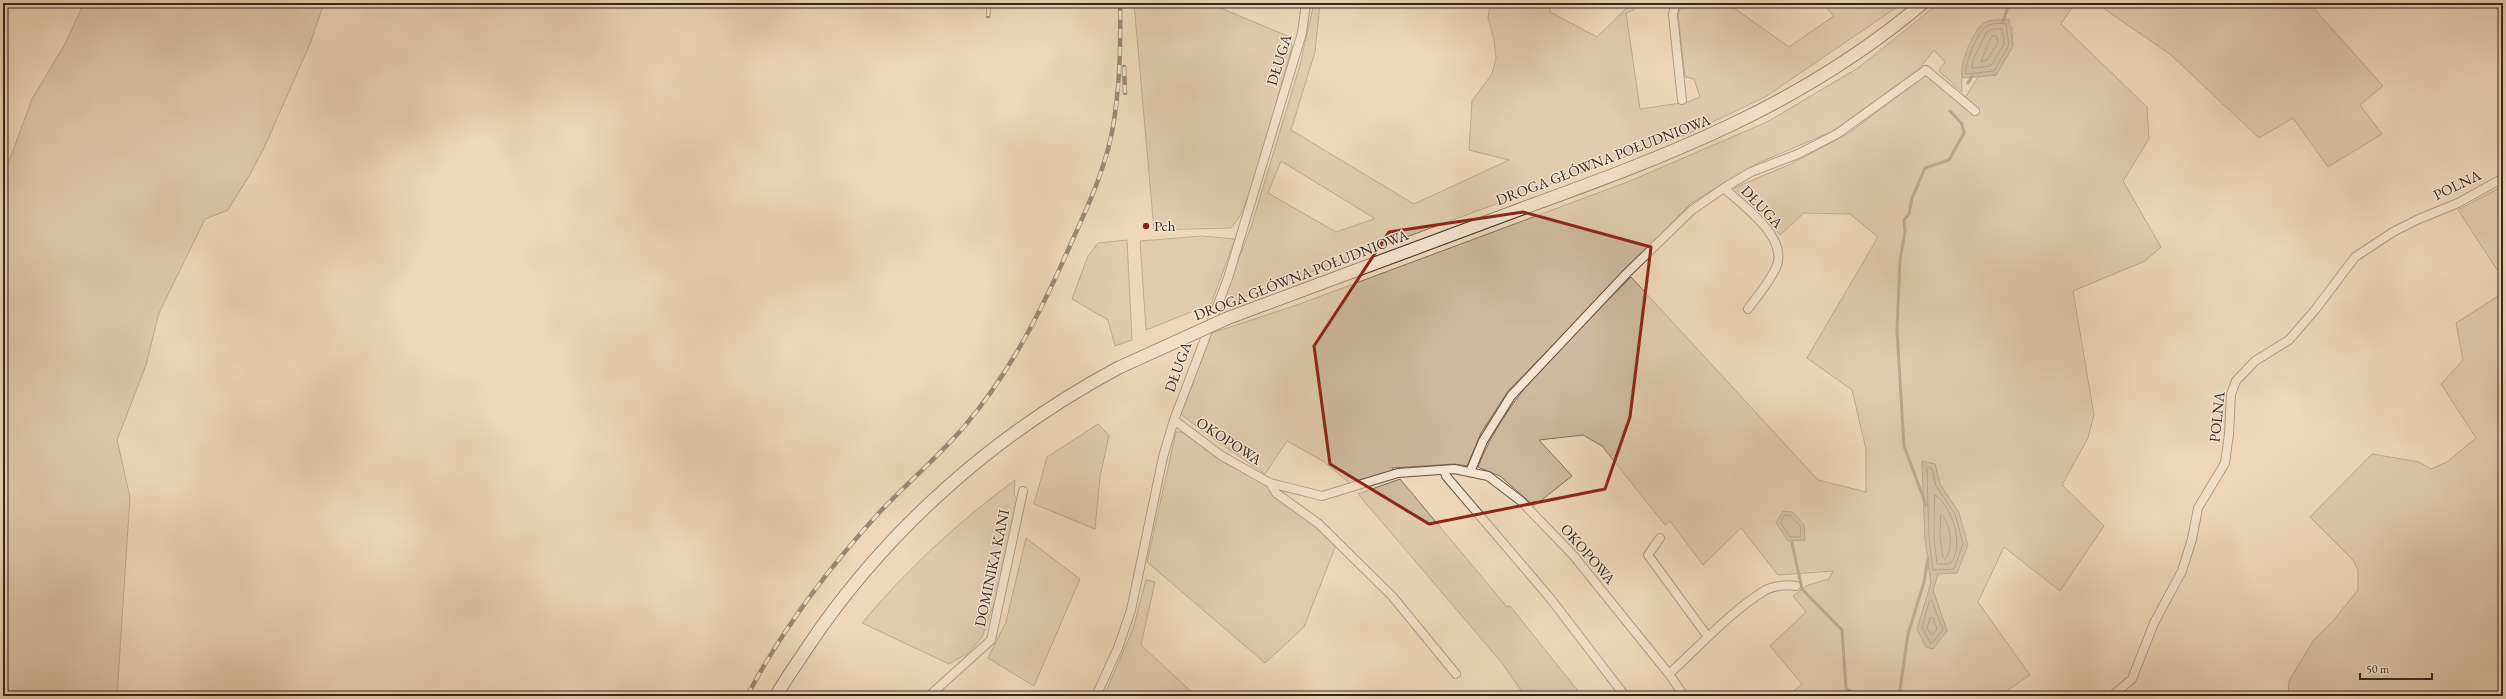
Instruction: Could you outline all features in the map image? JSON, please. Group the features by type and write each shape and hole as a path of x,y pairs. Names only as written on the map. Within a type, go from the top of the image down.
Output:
{"main road":[{"name":"DROGA GŁÓWNA POŁUDNIOWA","path":"776,696 836,608 881,553 917,516 969,468 1016,431 1085,386 1118,368 1228,318 1639,166 1712,135 1768,108 1823,76 1876,40 1922,3"}],"street":[{"name":"DŁUGA","path":"1096,696 1118,648 1131,610 1163,457 1174,420 1239,243 1302,33 1306,3"},
{"path":"1675,3 1672,15 1682,100"},
{"path":"1470,472 1484,441 1511,396 1687,215 1724,188 1751,172 1798,154 1837,134 1926,70 1975,111"},
{"name":"POLNA","path":"2112,696 2132,679 2154,623 2182,571 2192,540 2198,508 2225,463 2229,434 2231,394 2236,381 2255,361 2289,340 2315,310 2355,257 2400,229 2458,203 2503,178"},
{"name":"DŁUGA","path":"1724,188 1772,234 1779,253 1777,265 1748,310"},
{"name":"OKOPOWA","path":"1174,420 1222,456 1270,483 1322,496 1398,474 1454,469 1488,476 1521,501 1573,555 1669,674 1684,696"},
{"path":"1444,470 1446,476 1499,541 1550,598 1625,696"},
{"name":"OKOPOWA","path":"1270,483 1276,494 1319,524 1392,596 1456,674"},
{"name":"DOMINIKA KANI","path":"929,696 991,640 1023,491"},
{"path":"1660,538 1648,555 1708,637"},
{"path":"1669,674 1708,637 1765,590 1788,584 1796,586"}],"highlighted area":[{"path":"1523,212 1651,247 1630,417 1605,489 1429,524 1330,464 1314,346 1389,232"}],"shaded area":[{"path":"84,3 324,3 310,44 264,148 228,210 205,219 159,313 146,365 117,440 130,497 117,696 3,696 3,178 32,99 65,44"},
{"path":"1134,3 1208,3 1290,37 1292,47 1252,187 1240,216 1231,228 1154,230"},
{"path":"1314,3 1320,3 1315,52 1291,130 1414,204 1509,160 1469,150 1472,101 1492,74 1496,58 1494,39 1488,18 1490,3 1549,3 1550,12 1597,37 1631,4 1635,5 1634,10 1626,13 1640,109 1688,102 1700,97 1694,79 1685,77 1678,15 1682,3 1727,3 1789,47 1834,16 1822,3 1846,3 1850,6 1853,3 1903,3 1765,97 1687,134 1221,305 1251,227 1300,65","holes":["1281,161 1374,218 1336,232 1268,193"]},
{"path":"1939,3 2075,3 2061,24 2147,107 2149,139 2123,181 2161,247 2145,261 2073,291 2094,415 2088,438 2062,485 2104,526 2060,591 2004,547 1978,602 2030,675 2005,692 2008,696 1788,696 1802,684 1770,646 1806,612 1793,596 1808,585 1829,579 1833,571 1778,575 1741,528 1703,565 1670,521 1665,525 1602,446 1583,435 1539,440 1572,476 1534,506 1500,476 1478,467 1491,439 1506,413 1525,389 1566,342 1631,277 1818,480 1866,492 1866,449 1852,390 1807,358 1878,237 1850,214 1804,213 1780,235 1768,217 1734,188 1793,163 1849,133 1926,75 1962,103 1978,77 1996,75 2013,46 2012,27 1979,27 1965,58 1962,74 1962,92 1939,71 1945,62 1934,50 1919,69 1833,131 1756,164 1691,203 1508,391 1481,433 1467,466 1454,464 1392,468 1393,470 1352,485 1323,461 1287,441 1265,474 1201,430 1181,414 1212,333 1297,305 1630,181 1767,122 1858,68","holes":["1922,462 1935,464 1940,484 1959,513 1933,590 1947,631 1918,629 1931,583 1925,538"]},
{"path":"2096,3 2309,3 2383,86 2360,105 2382,134 2328,167 2293,118 2259,138 2171,55"},
{"path":"2503,186 2503,279 2458,210"},
{"path":"1202,236 1235,239 1211,304 1146,330 1140,241"},
{"path":"1127,240 1132,340 1115,346 1108,320 1072,299 1088,256 1098,243"},
{"path":"2503,293 2503,696 2288,696 2289,681 2313,641 2332,622 2358,590 2358,570 2353,560 2310,517 2372,454 2419,462 2431,469 2447,462 2476,438 2441,384 2463,360 2456,323"},
{"path":"1098,424 1109,435 1100,477 1095,529 1034,504 1047,457"},
{"path":"1176,432 1182,432 1225,463 1268,485 1273,496 1316,525 1336,545 1304,627 1265,663 1147,562"},
{"path":"1400,479 1507,607 1510,606 1582,696 1525,696 1502,663 1358,494"},
{"path":"1015,480 1014,495 1019,501 1001,584 982,637 968,653 949,664 862,623 915,565 953,529"},
{"path":"1026,538 1080,579 1034,686 988,658 1006,622"},
{"path":"1146,580 1155,582 1141,645 1196,696 1104,696 1133,629"}],"water":[{"path":"2009,19 2013,46 1996,75 1963,78 1962,72 1965,57 1975,33 1984,23"},
{"path":"1922,461 1935,464 1940,484 1959,513 1968,545 1957,573 1938,574 1933,590 1947,631 1933,649 1926,647 1917,629 1931,583 1925,538"},
{"path":"1783,511 1793,512 1804,525 1805,540 1788,541 1776,523"}],"waterway":[{"path":"2003,22 2009,3"},
{"path":"1968,83 1972,76"},
{"path":"1926,505 1904,446 1897,330 1900,260 1905,231 1904,220 1909,214 1912,198 1925,168 1949,160 1964,133 1962,124 1950,111"},
{"path":"1792,543 1802,589 1842,630 1846,689 1862,696"},
{"path":"1899,696 1908,634 1924,582 1928,558"}],"railway":[{"path":"988,16 989,3"},
{"path":"747,696 775,648 806,601 858,536 898,493 963,428 981,406 997,384 1038,314 1095,189 1108,150 1114,120 1118,87 1120,3"},
{"path":"1124,67 1125,93"}],"place":[{"name":"Pch","path":"1146,226"}]}
